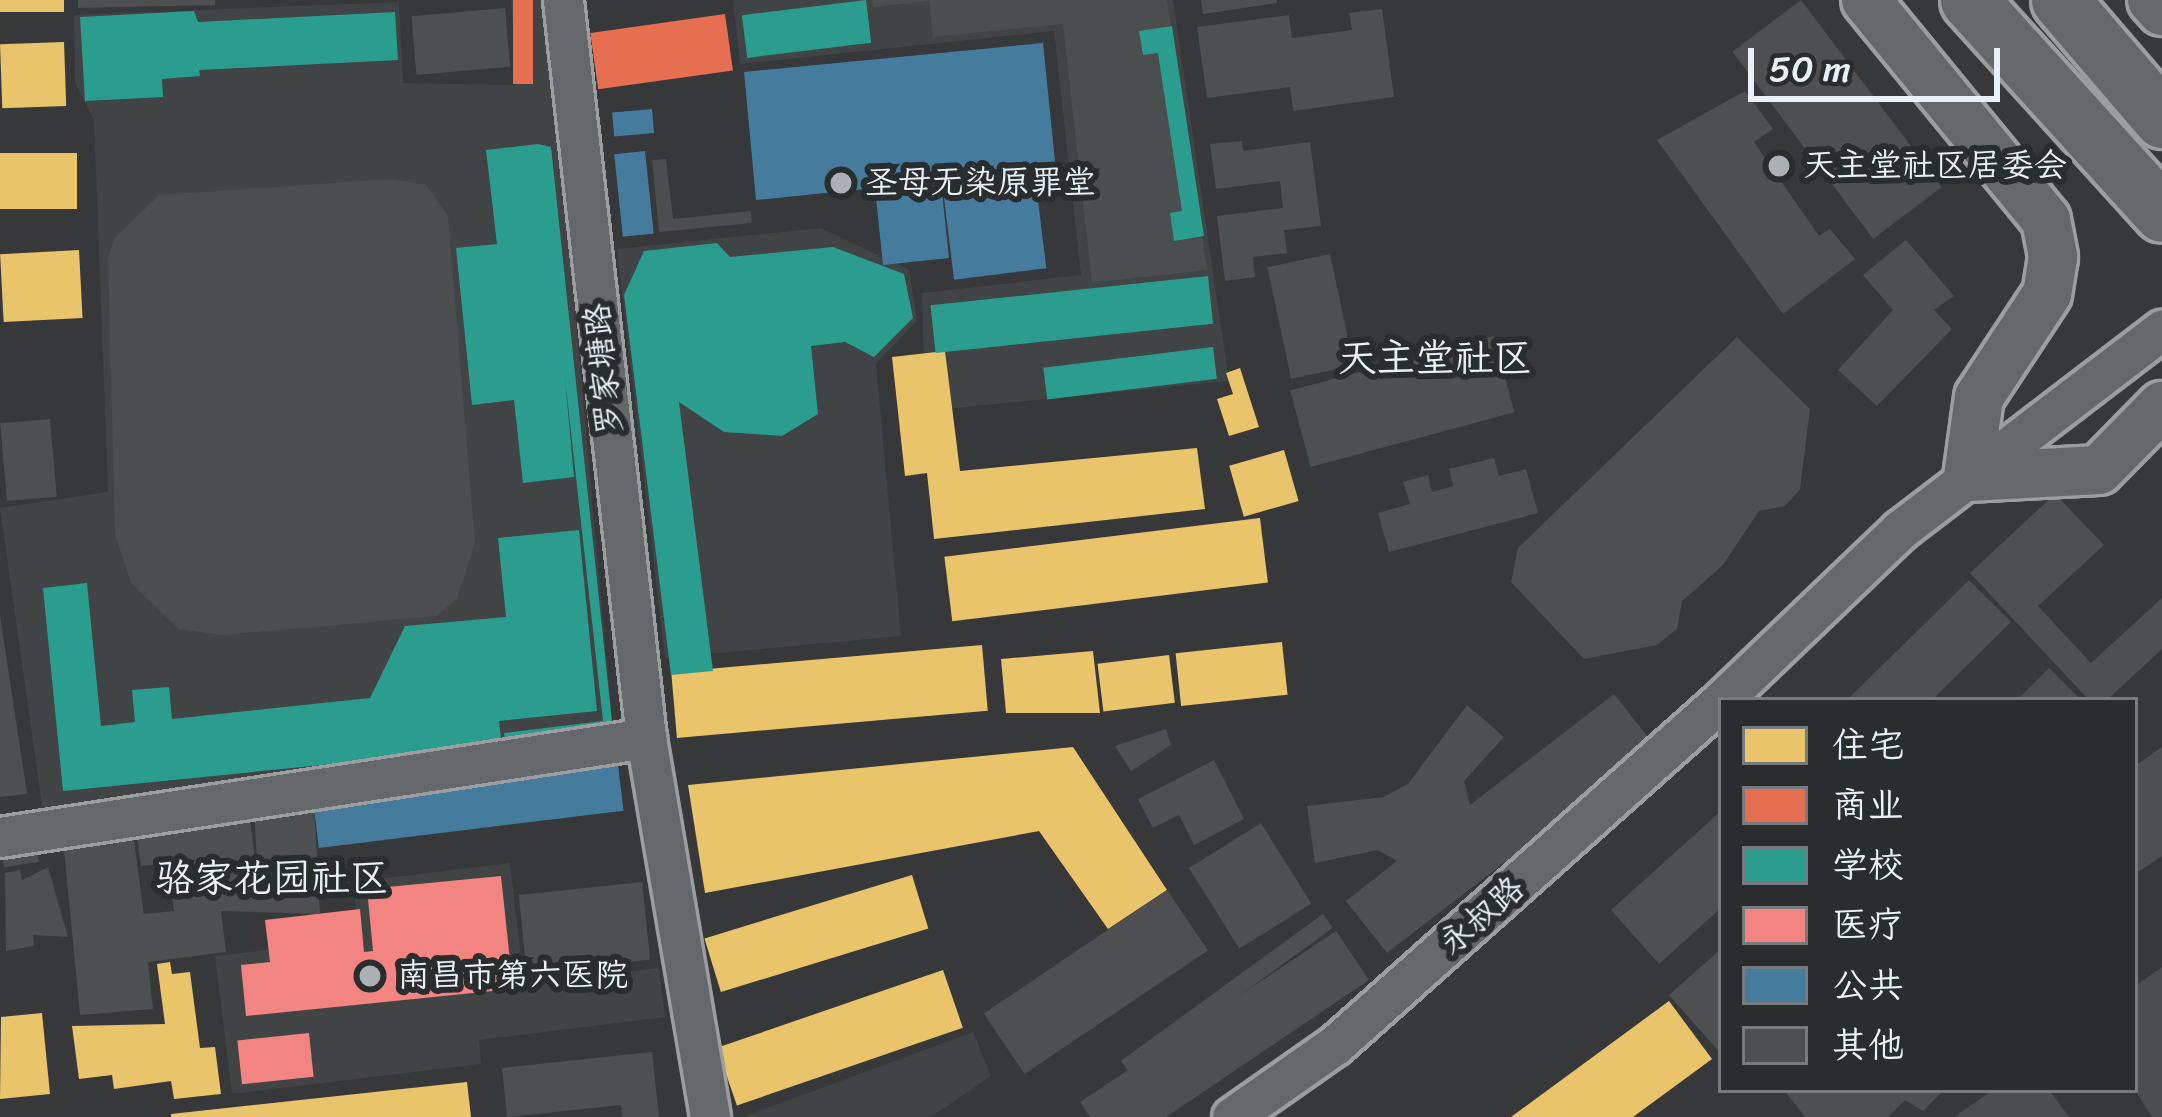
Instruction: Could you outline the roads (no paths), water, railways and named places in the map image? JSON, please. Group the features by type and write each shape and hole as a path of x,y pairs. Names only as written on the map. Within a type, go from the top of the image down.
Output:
{"highway":[{"path":"1969,0 2162,213"},
{"path":"2060,0 2162,119"}],"main road":[{"path":"1866,0 2046,220 2053,257 2047,293 1979,397 1968,477 2099,470 2162,406"},
{"path":"2152,0 2162,11"}],"street":[{"name":"罗家塘路","path":"562,0 646,738 710,1117"},
{"name":"永叔路","path":"1725,697 1900,530 2162,330"},
{"name":"永叔路","path":"1232,1117 1335,1045 1718,704"},
{"path":"0,837 646,738"}],"place":[{"name":"天主堂社区居委会","path":"1779,166"},
{"name":"圣母无染原罪堂","path":"841,183"},
{"name":"南昌市第六医院","path":"370,976"}],"district":[{"name":"天主堂社区","path":"1435,358"},
{"name":"骆家花园社区","path":"272,878"}]}
